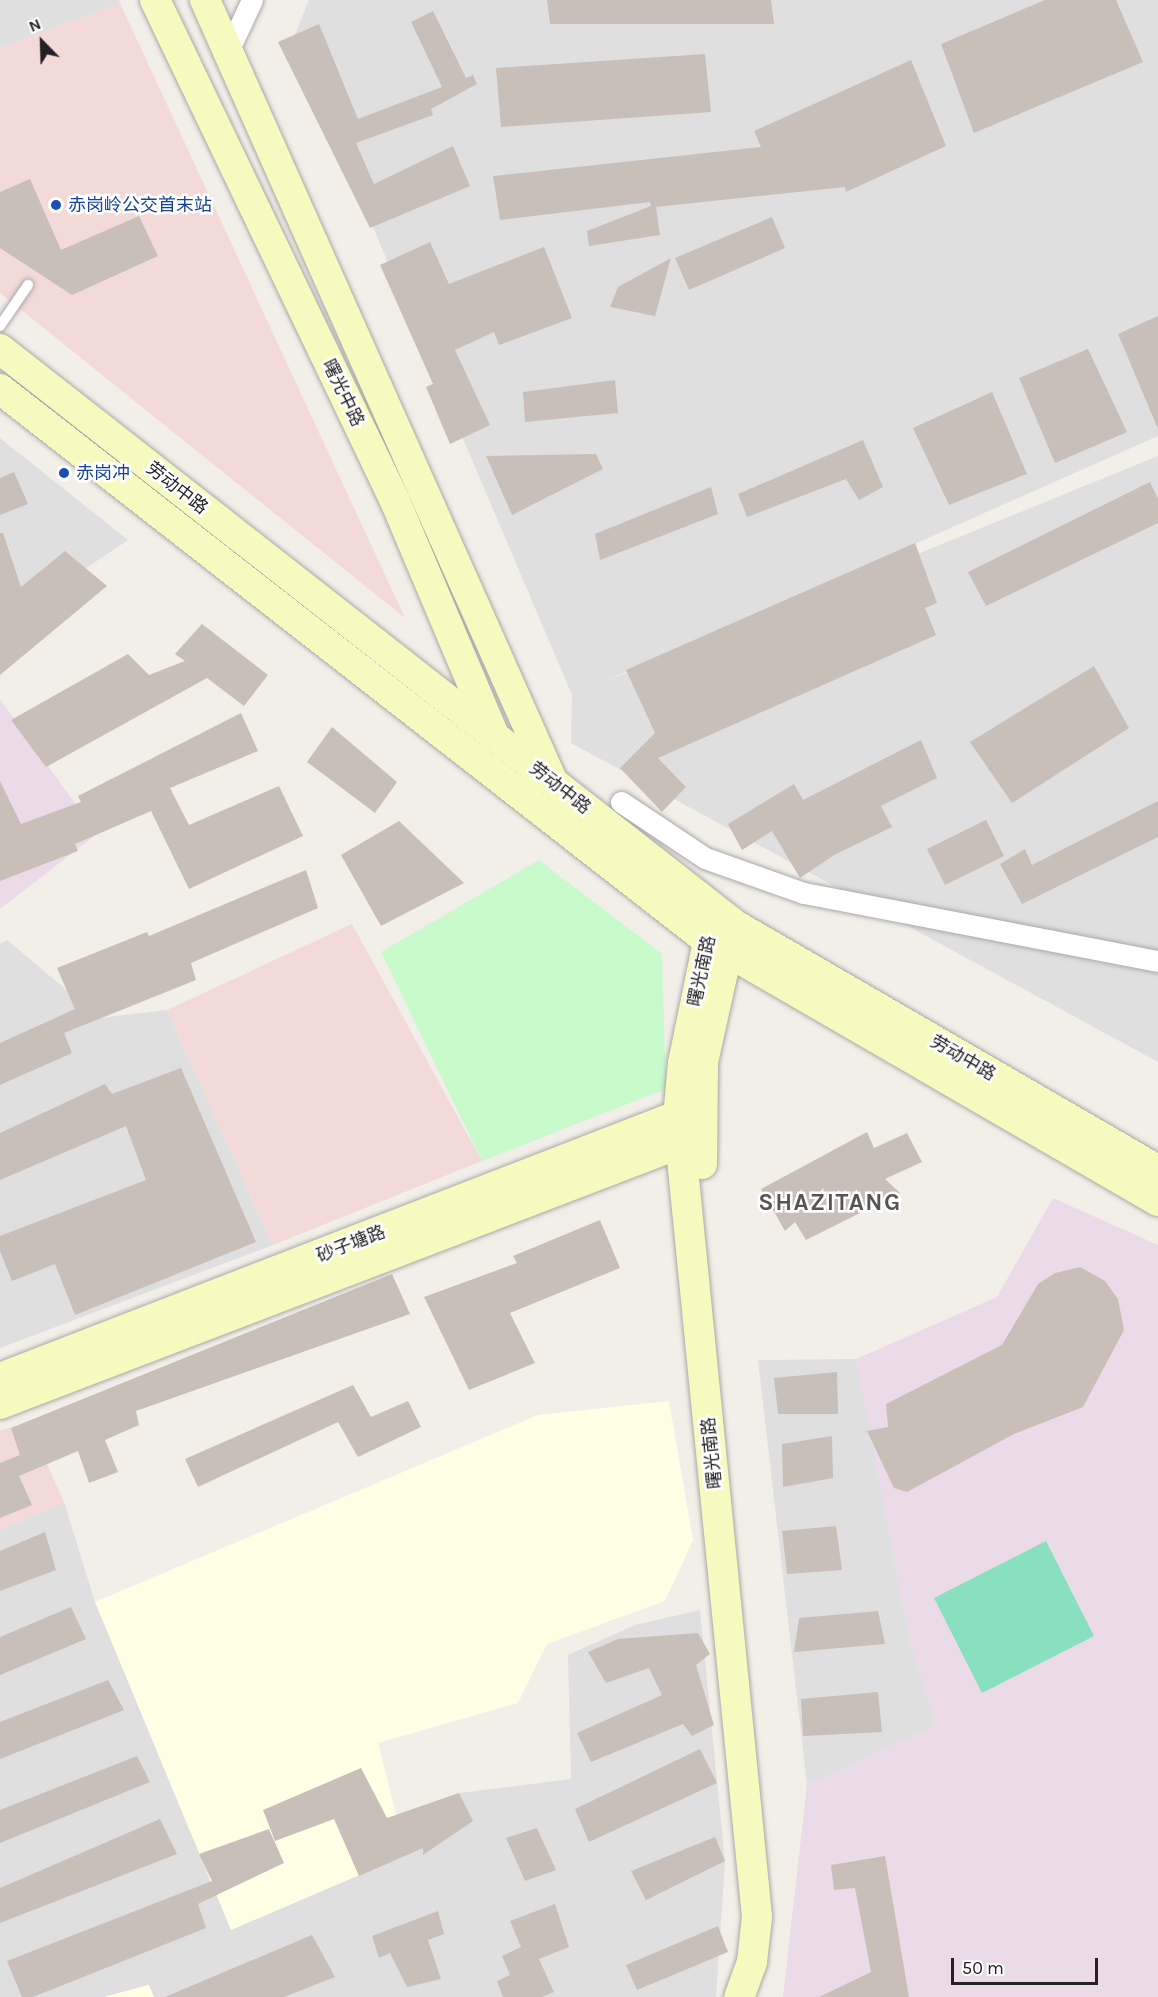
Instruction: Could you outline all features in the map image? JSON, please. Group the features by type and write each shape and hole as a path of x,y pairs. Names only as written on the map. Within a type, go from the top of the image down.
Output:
{"main road":[{"name":"曙光中路","path":"155,0 395,501 516,792"},
{"name":"曙光中路","path":"205,0 229,49 554,783"},
{"name":"劳动中路","path":"0,349 725,917 1158,1170"},
{"name":"劳动中路","path":"0,389 717,947 1158,1201"},
{"name":"曙光南路","path":"725,917 683,1063 775,1915 774,1945 760,1997"},
{"name":"曙光南路","path":"690,1126 757,1917 752,1962 739,1997"},
{"name":"砂子塘路","path":"0,1378 690,1126"},
{"name":"砂子塘路","path":"0,1404 690,1126"}],"street":[{"path":"229,49 252,0"},
{"path":"621,802 705,858 804,893 1158,961"}],"lane":[{"path":"0,326 28,285"}],"shaded area":[{"path":"0,0 119,0 120,3 0,48"},
{"path":"309,0 1158,0 1158,436 601,683 1158,456 1158,1062 571,743 572,695 293,39"},
{"path":"120,3 405,618 0,293 0,48"},
{"path":"0,438 128,540 0,626"},
{"path":"0,699 97,834 0,909"},
{"path":"352,924 482,1161 273,1245 167,1010"},
{"path":"7,940 100,1018 167,1010 273,1245 0,1348 0,944"},
{"path":"1053,1198 1158,1245 1158,1997 783,1997 807,1785 936,1726 908,1635 856,1359 997,1297"},
{"path":"856,1359 936,1726 807,1785 758,1360"},
{"path":"669,1401 693,1540 665,1601 547,1644 518,1703 378,1743 406,1855 231,1930 95,1602 538,1415"},
{"path":"28,1422 64,1502 0,1530 0,1431"},
{"path":"64,1502 95,1602 406,1855 399,1814 459,1793 571,1779 568,1655 635,1625 700,1610 725,1861 716,1997 154,1997 148,1985 104,1997 0,1997 0,1530"},
{"path":"149,1985 154,1997 104,1997"}],"green space":[{"path":"539,860 662,954 666,1089 482,1161 381,952"},
{"path":"1046,1541 1094,1636 982,1693 934,1598"}],"building":[{"path":"547,0 771,0 774,24 550,24"},
{"path":"1045,0 1116,0 1143,62 974,133 941,44"},
{"path":"433,11 466,78 473,75 477,84 431,109 433,115 356,143 374,184 453,146 470,186 370,228 278,42 319,24 358,119 442,87 411,22"},
{"path":"705,54 711,112 501,127 496,68"},
{"path":"911,60 946,146 846,192 845,187 656,207 660,235 589,246 587,231 651,206 650,202 500,220 493,176 761,147 754,131"},
{"path":"30,179 61,250 139,216 158,256 72,295 0,248 0,192"},
{"path":"772,217 785,248 689,290 675,258"},
{"path":"430,242 449,284 544,247 572,318 499,345 494,332 455,350 490,425 450,444 426,387 433,384 380,265"},
{"path":"671,258 655,316 610,307 618,287"},
{"path":"1158,316 1158,429 1118,334"},
{"path":"1088,349 1127,432 1055,463 1019,378"},
{"path":"615,380 618,413 525,422 523,392"},
{"path":"992,392 1027,474 949,505 913,428"},
{"path":"863,440 883,487 859,500 846,479 747,517 738,494"},
{"path":"596,454 603,469 512,515 486,456"},
{"path":"14,472 28,504 0,515 0,478"},
{"path":"1150,482 1158,499 1158,523 986,606 968,572"},
{"path":"711,487 718,514 600,560 595,534"},
{"path":"0,533 3,533 21,587 65,551 107,586 0,675"},
{"path":"915,543 937,603 925,608 936,635 658,758 686,787 662,812 620,768 655,733 626,670"},
{"path":"202,624 268,675 244,706 207,678 46,767 11,720 128,654 149,675 185,661 175,654"},
{"path":"1094,666 1129,728 1012,803 970,742"},
{"path":"241,713 258,751 170,788 189,825 279,786 303,836 189,889 151,811 75,844 78,851 0,881 0,781 21,824 81,802 78,796"},
{"path":"332,727 397,782 375,813 307,762"},
{"path":"921,740 937,778 881,806 892,827 834,855 800,878 772,831 742,850 728,824 794,784 803,800"},
{"path":"1158,801 1158,837 1022,904 1000,864 1025,849 1032,865"},
{"path":"986,820 1004,856 945,885 927,849"},
{"path":"399,821 464,883 381,926 341,855"},
{"path":"306,870 318,908 191,963 196,980 64,1033 72,1053 0,1085 0,1043 75,1009 57,968 147,932 149,936"},
{"path":"181,1068 256,1242 75,1315 55,1264 12,1281 0,1251 0,1236 146,1180 126,1126 0,1180 0,1133 105,1084 112,1094"},
{"path":"867,1132 874,1148 907,1133 922,1162 885,1179 900,1193 806,1240 795,1222 785,1231 761,1189"},
{"path":"600,1220 620,1268 510,1313 535,1363 469,1390 424,1297 517,1263 513,1256"},
{"path":"1080,1267 1105,1281 1118,1299 1124,1330 1083,1407 1014,1434 907,1492 894,1488 867,1431 888,1427 886,1404 1002,1345 1038,1284 1055,1273"},
{"path":"392,1274 410,1314 136,1411 139,1425 105,1440 118,1472 89,1483 78,1451 19,1476 32,1505 0,1518 0,1463 20,1455 11,1428"},
{"path":"837,1372 838,1414 778,1414 774,1378"},
{"path":"353,1385 371,1417 408,1401 421,1427 358,1457 338,1422 198,1487 185,1459"},
{"path":"832,1436 833,1478 783,1487 782,1444"},
{"path":"836,1526 842,1570 787,1574 782,1531"},
{"path":"45,1532 56,1570 0,1591 0,1551"},
{"path":"71,1607 86,1639 0,1675 0,1637"},
{"path":"878,1611 885,1644 794,1652 799,1618"},
{"path":"698,1633 710,1654 696,1665 714,1725 692,1736 683,1724 591,1762 577,1733 662,1695 649,1668 606,1683 588,1652 618,1639"},
{"path":"108,1680 124,1710 0,1759 0,1722"},
{"path":"878,1692 882,1732 803,1736 801,1699"},
{"path":"700,1749 717,1783 589,1842 575,1809"},
{"path":"137,1756 150,1782 0,1843 0,1810"},
{"path":"361,1768 387,1818 459,1793 473,1821 423,1855 423,1848 359,1876 334,1819 275,1841 263,1810"},
{"path":"160,1819 177,1854 0,1923 0,1888"},
{"path":"537,1828 556,1870 525,1881 506,1838"},
{"path":"269,1829 284,1863 198,1904 206,1928 33,1997 22,1997 7,1961 212,1881 199,1854"},
{"path":"715,1837 725,1861 646,1900 631,1871"},
{"path":"885,1856 909,1997 819,1997 871,1972 855,1888 834,1890 831,1865"},
{"path":"555,1904 569,1947 539,1959 554,1992 542,1997 503,1997 497,1981 510,1975 502,1956 521,1947 510,1921"},
{"path":"438,1911 444,1934 428,1940 441,1979 407,1987 390,1953 379,1958 372,1936"},
{"path":"718,1926 728,1952 637,1990 626,1965"},
{"path":"312,1935 335,1977 284,1997 165,1997"}],"place":[{"name":"赤岗岭公交首末站","path":"56,205"},
{"name":"赤岗冲","path":"64,473"}],"district":[{"name":"SHAZITANG","path":"830,1203"}]}
